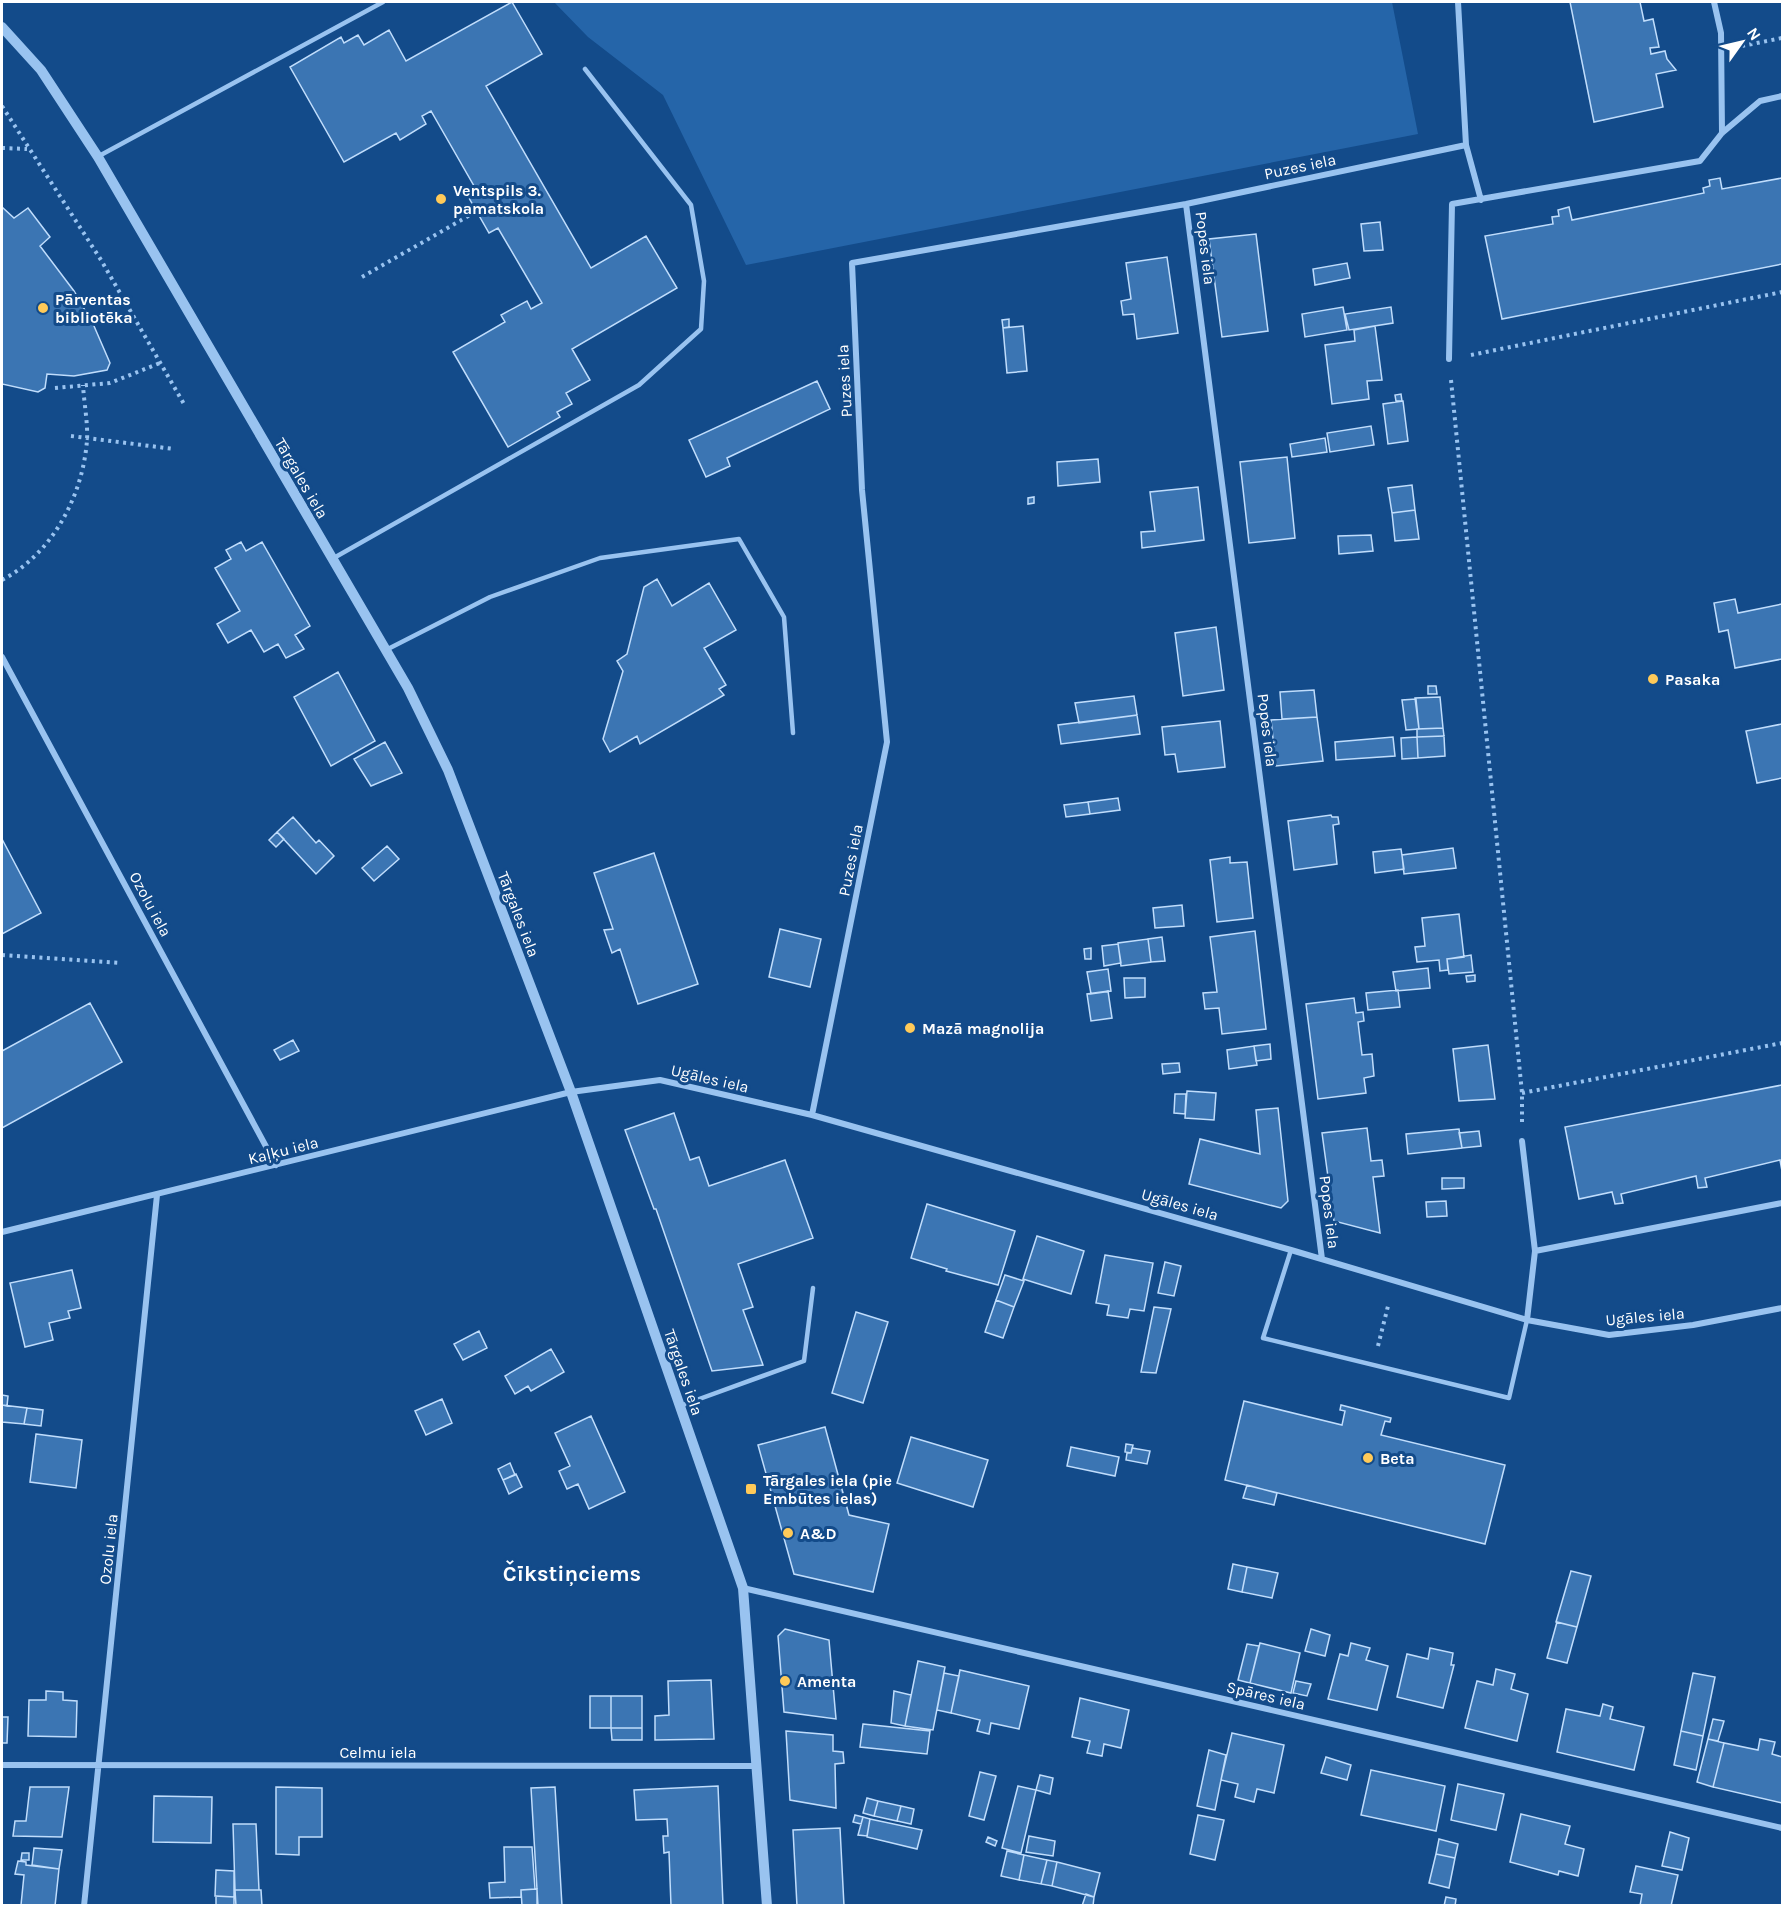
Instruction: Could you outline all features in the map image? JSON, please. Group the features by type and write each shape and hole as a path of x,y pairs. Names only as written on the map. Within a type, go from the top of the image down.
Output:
{"street":[{"path":"1458,2 1466,145 1480,200"},
{"path":"1714,2 1721,33 1722,133"},
{"name":"Tārgales iela","path":"2,27 40,70 98,157 386,651 448,770 571,1092 743,1587 767,1905"},
{"path":"1449,359 1452,204 1700,162 1722,133 1760,101 1782,96"},
{"name":"Puzes iela","path":"813,1115 887,742 862,490 852,263 1186,204 1466,145"},
{"name":"Popes iela","path":"1186,204 1322,1259"},
{"name":"Ozolu iela","path":"2,657 276,1165"},
{"name":"Ugāles iela","path":"571,1092 660,1080 813,1115 1291,1250 1527,1320 1609,1335 1694,1325 1782,1308"},
{"name":"Kaļķu iela","path":"2,1232 571,1092"},
{"path":"1522,1141 1535,1251 1527,1320"},
{"name":"Ozolu iela","path":"84,1905 157,1195"},
{"path":"1535,1251 1782,1203"},
{"name":"Spāres iela","path":"743,1587 1782,1828"},
{"name":"Celmu iela","path":"2,1765 755,1766"}],"lane":[{"path":"98,157 383,2"},
{"path":"332,559 639,385 701,329 705,280 691,205 585,69"},
{"path":"386,651 490,597 600,558 739,539 784,617 793,733"},
{"path":"1291,1250 1263,1338 1509,1398 1527,1320"},
{"path":"680,1406 804,1361 813,1288"}],"path":[{"path":"1721,50 1782,38"},
{"path":"2,106 27,149 101,260 184,404"},
{"path":"2,148 27,149"},
{"path":"362,277 477,212"},
{"path":"1522,1141 1522,1093 1449,359 1782,292"},
{"path":"55,388 110,382 160,363"},
{"path":"2,580 15,573 40,550 66,516 80,478 87,440 83,385"},
{"path":"71,436 87,440 174,448"},
{"path":"2,955 121,963"},
{"path":"1522,1093 1782,1042"},
{"path":"1374,1365 1388,1306"}],"shaded area":[{"path":"554,2 1392,2 1418,134 746,265 663,95 588,37"}],"building":[{"path":"512,2 542,54 486,86 591,268 646,236 677,288 572,349 590,380 566,393 572,404 557,412 560,417 508,447 453,352 505,322 501,315 527,301 531,309 542,303 498,228 489,233 465,191 474,186 431,111 422,116 426,124 400,140 396,133 344,162 290,67 341,37 344,43 358,35 364,45 389,30 406,61"},
{"path":"1570,2 1640,2 1644,21 1653,19 1659,47 1650,48 1651,54 1665,51 1667,59 1676,70 1656,74 1663,107 1594,122"},
{"path":"1720,178 1722,189 1782,178 1782,264 1502,319 1485,236 1553,224 1552,217 1559,216 1558,210 1569,207 1572,220 1704,193 1703,188 1710,186 1709,180"},
{"name":"Pārventas bibliotēka","path":"2,207 14,218 28,208 50,237 40,246 74,291 94,326 110,363 107,370 74,376 47,374 45,388 38,392 2,384"},
{"path":"1380,222 1383,250 1364,251 1361,224"},
{"path":"1256,234 1268,331 1222,337 1209,239"},
{"path":"1167,257 1178,333 1137,339 1134,314 1123,315 1121,301 1131,299 1126,263"},
{"path":"1347,263 1350,278 1315,285 1313,269"},
{"path":"1343,307 1347,330 1305,337 1302,314"},
{"path":"1391,307 1393,323 1349,330 1345,314"},
{"path":"1009,319 1009,327 1003,328 1002,320"},
{"path":"1023,326 1027,371 1007,373 1003,328"},
{"path":"1375,326 1382,380 1367,381 1369,399 1332,404 1325,345 1355,341 1354,330"},
{"path":"817,381 830,409 727,458 730,466 706,477 689,440"},
{"path":"1401,394 1402,401 1396,401 1395,395"},
{"path":"1403,401 1408,441 1388,444 1383,404"},
{"path":"1371,426 1374,445 1330,452 1327,433"},
{"path":"1325,438 1327,452 1292,457 1290,444"},
{"path":"1287,457 1295,538 1249,543 1240,462"},
{"path":"1098,459 1100,482 1058,486 1057,462"},
{"path":"1412,485 1415,510 1392,513 1388,488"},
{"path":"1198,487 1204,540 1142,548 1141,532 1155,531 1150,492"},
{"path":"1034,497 1034,503 1028,504 1028,498"},
{"path":"1415,510 1419,539 1395,541 1392,513"},
{"path":"1371,535 1373,551 1339,554 1338,536"},
{"path":"241,542 246,551 262,542 310,626 295,635 304,649 286,658 278,644 264,652 251,630 228,643 217,624 240,611 215,568 231,559 226,550"},
{"path":"657,579 672,606 709,583 736,630 704,648 726,685 719,689 724,695 640,744 637,736 610,752 603,739 623,671 617,661 627,654 644,587"},
{"path":"1735,599 1738,613 1782,604 1782,659 1735,668 1728,630 1719,632 1714,603"},
{"path":"1216,627 1224,690 1183,696 1175,633"},
{"path":"338,672 375,741 331,766 294,697"},
{"path":"1428,686 1436,686 1437,694 1428,694"},
{"path":"1314,690 1317,717 1282,719 1280,692"},
{"path":"1134,696 1137,715 1079,723 1075,703"},
{"path":"1440,697 1443,728 1419,729 1415,698"},
{"path":"1416,699 1419,729 1406,730 1402,700"},
{"path":"1137,715 1140,734 1061,744 1058,725"},
{"path":"1317,717 1323,761 1276,766 1271,720"},
{"path":"1220,721 1225,767 1178,772 1175,754 1165,755 1162,727"},
{"path":"1782,724 1782,778 1757,783 1746,731"},
{"path":"1443,728 1444,736 1417,737 1417,729"},
{"path":"1444,736 1445,756 1418,758 1417,737"},
{"path":"1393,737 1395,756 1336,760 1335,742"},
{"path":"1417,737 1418,758 1402,759 1401,738"},
{"path":"385,742 402,773 371,786 354,759"},
{"path":"1118,798 1120,810 1090,814 1088,802"},
{"path":"1088,802 1090,814 1066,817 1064,805"},
{"path":"1331,815 1338,817 1339,824 1333,825 1337,864 1294,870 1288,821"},
{"path":"293,817 316,843 319,840 334,856 316,874 277,832"},
{"path":"277,832 284,839 276,847 269,840"},
{"path":"2,839 41,913 2,934"},
{"path":"387,846 399,859 374,881 362,868"},
{"path":"1453,848 1456,868 1404,874 1402,855"},
{"path":"1401,849 1404,869 1375,873 1373,852"},
{"path":"654,853 698,984 638,1004 620,949 612,953 604,930 613,929 594,873"},
{"path":"1230,857 1230,863 1247,862 1253,918 1217,922 1210,860"},
{"path":"1182,905 1184,926 1155,928 1153,908"},
{"path":"1459,914 1464,957 1447,959 1448,970 1440,971 1439,960 1417,962 1415,947 1425,946 1422,918"},
{"path":"780,929 821,939 810,987 769,977"},
{"path":"1255,931 1266,1029 1222,1034 1219,1008 1205,1009 1203,993 1217,992 1210,937"},
{"path":"1162,937 1165,961 1151,962 1148,939"},
{"path":"1148,939 1151,962 1121,966 1118,943"},
{"path":"1118,944 1121,963 1104,966 1102,946"},
{"path":"1091,948 1091,959 1085,959 1084,949"},
{"path":"1471,955 1473,972 1449,974 1447,959"},
{"path":"1428,968 1430,988 1396,991 1393,972"},
{"path":"1108,969 1111,991 1091,994 1087,972"},
{"path":"1475,975 1475,981 1467,982 1466,976"},
{"path":"1124,978 1145,978 1145,997 1125,998"},
{"path":"1398,990 1400,1007 1368,1010 1366,993"},
{"path":"1108,991 1112,1018 1091,1021 1087,994"},
{"path":"1354,998 1356,1013 1363,1012 1364,1021 1358,1022 1362,1055 1372,1054 1374,1076 1364,1078 1366,1093 1318,1099 1306,1004"},
{"path":"90,1003 122,1062 2,1128 2,1051"},
{"path":"293,1040 299,1051 280,1060 274,1050"},
{"path":"1270,1044 1271,1059 1256,1061 1254,1046"},
{"path":"1488,1045 1495,1099 1459,1101 1453,1049"},
{"path":"1254,1046 1257,1065 1229,1069 1227,1050"},
{"path":"1179,1063 1180,1072 1163,1074 1162,1064"},
{"path":"1782,1085 1782,1171 1780,1160 1705,1178 1707,1187 1698,1188 1696,1176 1621,1194 1623,1203 1615,1204 1612,1192 1579,1199 1565,1127"},
{"path":"1187,1091 1216,1093 1214,1120 1185,1118"},
{"path":"1175,1094 1186,1094 1185,1114 1174,1113"},
{"path":"1278,1108 1288,1201 1281,1208 1189,1184 1200,1139 1260,1154 1256,1110"},
{"path":"674,1113 690,1160 699,1157 709,1186 785,1160 813,1238 738,1264 753,1307 743,1310 763,1365 712,1371 656,1209 654,1209 625,1130"},
{"path":"1367,1128 1371,1161 1382,1160 1384,1176 1373,1177 1380,1233 1334,1221 1322,1133"},
{"path":"1459,1129 1462,1148 1408,1154 1406,1134"},
{"path":"1479,1131 1481,1146 1462,1148 1459,1133"},
{"path":"1442,1178 1464,1178 1464,1188 1442,1189"},
{"path":"1446,1201 1447,1216 1427,1217 1426,1202"},
{"path":"927,1204 1015,1231 998,1285 946,1271 947,1269 911,1258"},
{"path":"1037,1236 1084,1251 1071,1294 1023,1279"},
{"path":"1105,1255 1153,1263 1144,1311 1130,1309 1128,1318 1107,1315 1109,1305 1096,1303"},
{"path":"1165,1262 1181,1266 1174,1296 1158,1293"},
{"path":"72,1270 81,1308 68,1311 70,1318 49,1323 53,1340 25,1347 10,1283"},
{"path":"1005,1275 1024,1281 1014,1307 996,1300"},
{"path":"996,1300 1014,1307 1003,1338 985,1332"},
{"path":"1154,1307 1171,1309 1156,1373 1141,1372"},
{"path":"856,1312 888,1322 863,1403 832,1393"},
{"path":"479,1331 487,1348 463,1360 454,1344"},
{"path":"551,1349 564,1372 531,1391 528,1386 515,1394 505,1376"},
{"path":"2,1395 8,1396 7,1406 2,1405"},
{"path":"442,1399 452,1423 426,1435 415,1411"},
{"path":"1244,1401 1342,1425 1345,1411 1340,1410 1341,1405 1391,1418 1390,1422 1385,1421 1381,1435 1505,1465 1485,1544 1225,1480"},
{"path":"2,1405 27,1408 24,1424 2,1422"},
{"path":"27,1408 43,1410 41,1426 24,1424"},
{"path":"591,1416 625,1492 589,1509 578,1484 567,1489 559,1471 570,1466 555,1433"},
{"path":"825,1427 849,1515 889,1524 873,1592 794,1574 758,1445"},
{"path":"36,1434 82,1440 76,1488 30,1482"},
{"path":"911,1437 988,1460 973,1507 897,1483"},
{"path":"1126,1444 1133,1445 1131,1453 1125,1452"},
{"path":"1071,1447 1119,1457 1115,1476 1067,1466"},
{"path":"1132,1448 1150,1451 1147,1464 1126,1460 1127,1453 1131,1453"},
{"path":"510,1463 515,1475 503,1480 498,1469"},
{"path":"516,1474 522,1487 509,1494 503,1480"},
{"path":"1247,1485 1277,1493 1274,1505 1243,1498"},
{"path":"1233,1564 1247,1567 1242,1592 1228,1589"},
{"path":"1247,1567 1278,1573 1272,1598 1242,1592"},
{"path":"1571,1571 1591,1576 1577,1627 1556,1622"},
{"path":"1557,1622 1577,1627 1567,1663 1547,1658"},
{"path":"785,1629 829,1640 836,1719 784,1712 778,1636"},
{"path":"1311,1629 1330,1635 1325,1656 1305,1651"},
{"path":"1260,1643 1300,1653 1291,1693 1250,1683"},
{"path":"1351,1643 1370,1648 1366,1660 1388,1666 1377,1710 1328,1699 1340,1654 1348,1656"},
{"path":"1247,1644 1259,1646 1250,1683 1238,1680"},
{"path":"1430,1648 1453,1653 1451,1665 1454,1665 1443,1708 1397,1697 1407,1654 1428,1659"},
{"path":"918,1661 945,1667 933,1730 905,1726"},
{"path":"1496,1669 1515,1674 1511,1689 1528,1694 1517,1741 1465,1728 1477,1681 1493,1685"},
{"path":"960,1670 1029,1686 1019,1729 991,1723 989,1734 977,1731 980,1720 951,1713"},
{"path":"944,1673 959,1676 951,1713 937,1710"},
{"path":"1693,1673 1715,1677 1703,1736 1681,1731"},
{"path":"711,1680 714,1739 655,1740 655,1716 669,1715 668,1681"},
{"path":"1296,1681 1311,1684 1307,1696 1293,1693"},
{"path":"46,1691 63,1692 63,1700 77,1701 76,1737 28,1736 29,1700 46,1700"},
{"path":"894,1691 911,1695 905,1726 891,1723"},
{"path":"590,1696 611,1696 611,1728 590,1728"},
{"path":"611,1696 642,1696 642,1728 611,1728"},
{"path":"1080,1698 1129,1710 1121,1748 1104,1744 1102,1756 1087,1753 1090,1741 1072,1737"},
{"path":"1603,1704 1613,1707 1610,1719 1644,1727 1634,1770 1557,1752 1566,1709 1600,1716"},
{"path":"2,1717 8,1717 7,1743 2,1743"},
{"path":"1713,1719 1724,1721 1718,1741 1708,1739"},
{"path":"863,1724 930,1731 927,1754 860,1747"},
{"path":"611,1728 642,1728 642,1740 612,1740"},
{"path":"786,1731 833,1735 833,1751 843,1752 844,1763 835,1764 836,1808 790,1800"},
{"path":"1681,1731 1703,1736 1696,1770 1674,1765"},
{"path":"1232,1733 1284,1745 1274,1793 1257,1789 1254,1802 1235,1797 1238,1784 1221,1780"},
{"path":"1708,1739 1724,1743 1713,1787 1697,1782"},
{"path":"1760,1739 1775,1742 1772,1754 1782,1757 1782,1803 1713,1787 1724,1743 1758,1750"},
{"path":"1209,1750 1226,1755 1215,1810 1197,1806"},
{"path":"1326,1757 1351,1765 1347,1780 1321,1773"},
{"path":"1371,1770 1445,1786 1436,1831 1361,1815"},
{"path":"980,1772 996,1776 984,1820 969,1816"},
{"path":"1040,1775 1053,1778 1050,1794 1036,1790"},
{"path":"1458,1784 1504,1794 1496,1830 1451,1820"},
{"path":"718,1786 723,1905 671,1906 669,1852 664,1853 663,1836 668,1836 667,1819 636,1820 634,1790"},
{"path":"1018,1786 1036,1790 1021,1853 1002,1848"},
{"path":"30,1787 69,1787 62,1837 13,1836 15,1821 26,1821"},
{"path":"276,1787 322,1788 322,1837 299,1837 299,1855 276,1854"},
{"path":"555,1787 562,1906 538,1906 531,1788"},
{"path":"154,1796 212,1797 211,1843 153,1842"},
{"path":"867,1798 878,1801 874,1816 863,1813"},
{"path":"878,1801 901,1806 897,1821 874,1816"},
{"path":"901,1806 914,1809 911,1824 897,1821"},
{"path":"1521,1814 1570,1826 1565,1844 1584,1849 1578,1876 1559,1871 1558,1875 1510,1862"},
{"path":"855,1815 863,1817 861,1824 853,1822"},
{"path":"1198,1815 1224,1820 1215,1860 1190,1854"},
{"path":"863,1817 870,1819 867,1836 858,1835"},
{"path":"870,1819 922,1830 917,1849 867,1837"},
{"path":"233,1824 256,1824 259,1890 235,1890"},
{"path":"840,1828 844,1906 797,1906 793,1830"},
{"path":"1670,1832 1689,1838 1682,1870 1662,1866"},
{"path":"1029,1836 1055,1841 1053,1856 1026,1852"},
{"path":"988,1837 997,1841 995,1846 986,1842"},
{"path":"1439,1839 1458,1844 1455,1858 1436,1854"},
{"path":"504,1847 532,1847 535,1889 521,1890 521,1897 490,1898 489,1883 505,1882"},
{"path":"34,1848 62,1850 59,1869 32,1865"},
{"path":"1007,1851 1024,1855 1019,1880 1001,1876"},
{"path":"22,1853 29,1853 29,1860 21,1860"},
{"path":"1436,1854 1455,1858 1449,1888 1429,1883"},
{"path":"1024,1855 1047,1860 1041,1884 1019,1880"},
{"path":"1047,1860 1057,1862 1052,1886 1041,1884"},
{"path":"18,1861 26,1862 26,1865 59,1869 55,1906 21,1905 24,1875 15,1874"},
{"path":"1057,1862 1100,1873 1094,1897 1052,1886"},
{"path":"1636,1866 1678,1875 1671,1906 1640,1906 1642,1894 1630,1892"},
{"path":"216,1870 234,1871 234,1897 215,1896"},
{"path":"537,1889 537,1906 522,1906 521,1890"},
{"path":"235,1890 261,1890 262,1906 236,1906"},
{"path":"1086,1894 1094,1897 1093,1906 1082,1906"},
{"path":"216,1896 234,1897 234,1906 216,1906"},
{"path":"1446,1897 1456,1899 1455,1906 1444,1906"}],"place":[{"name":"Ventspils 3. pamatskola","path":"441,199"},
{"name":"Pārventas bibliotēka","path":"43,308"},
{"name":"Pasaka","path":"1653,679"},
{"name":"Mazā magnolija","path":"910,1028"},
{"name":"Beta","path":"1368,1458"},
{"name":"Tārgales iela (pie Embūtes ielas)","path":"751,1489"},
{"name":"A&D","path":"788,1533"},
{"name":"Amenta","path":"785,1681"}],"district":[{"name":"Čīkstiņciems","path":"572,1573"}]}
